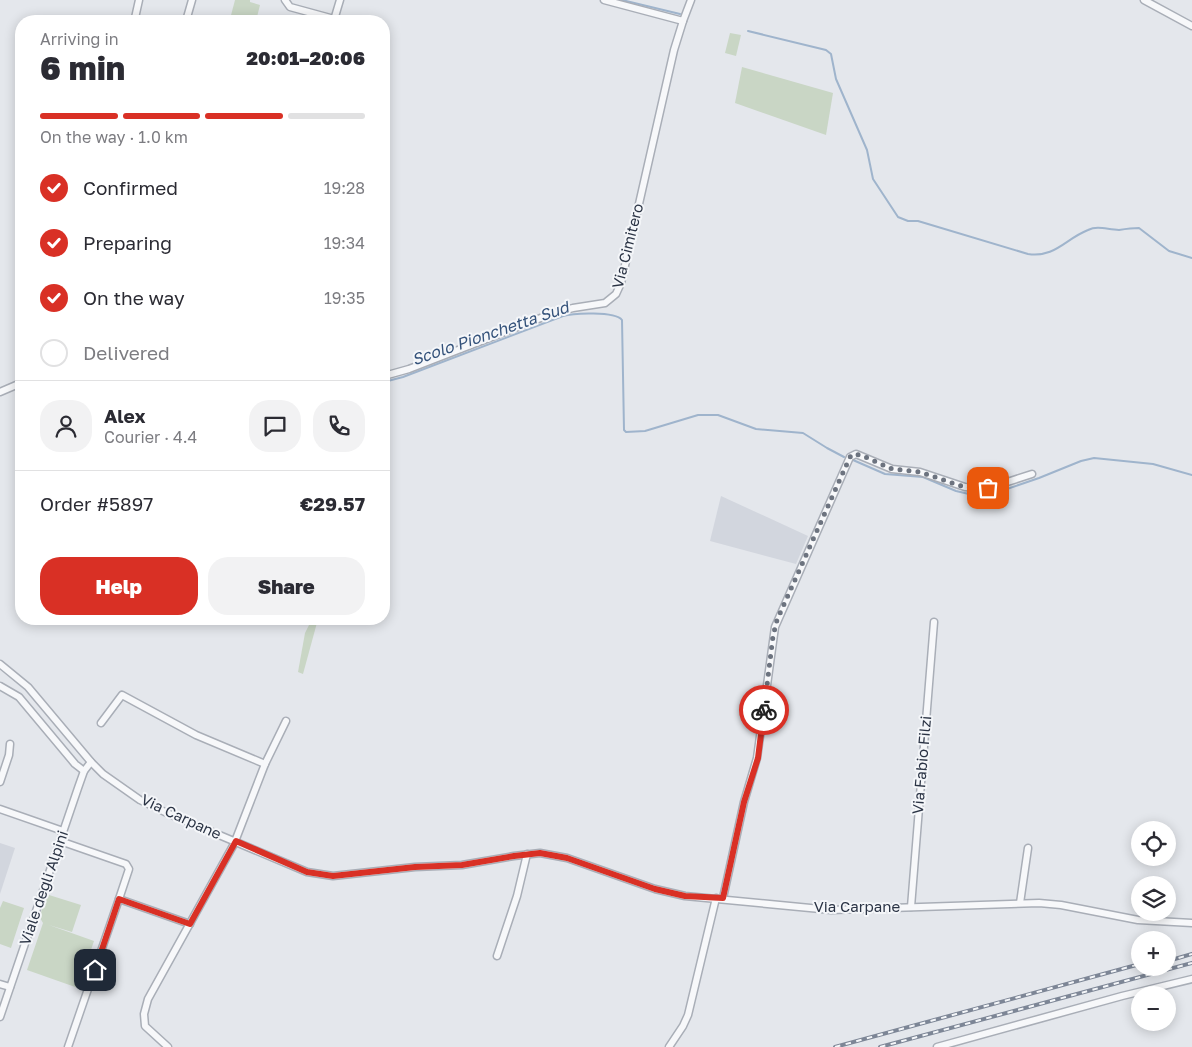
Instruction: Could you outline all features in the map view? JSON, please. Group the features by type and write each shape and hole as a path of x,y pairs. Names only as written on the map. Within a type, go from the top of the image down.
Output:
{"street":[{"path":"136,15 140,0"},
{"path":"188,15 192,0"},
{"path":"285,0 290,7 317,15"},
{"path":"336,15 340,0"},
{"path":"604,0 684,18"},
{"name":"Via Cimitero","path":"390,374 409,369 551,314 605,303 616,294 621,282 667,82 684,18 691,0"},
{"path":"1144,0 1192,26"},
{"path":"0,392 15,385"},
{"path":"669,1047 684,1026 688,1016 744,802 758,758 775,627 850,457 856,454 892,469 920,472 964,487 988,488 1032,474"},
{"name":"Via Fabio Filzi","path":"911,907 934,622"},
{"name":"Via Carpane","path":"0,664 23,681 103,774 140,800 307,872 333,876 415,867 462,865 540,853 567,858 655,889 685,896 831,910 990,906 1020,903 1061,905 1138,920 1192,922"},
{"path":"14,693 23,681"},
{"path":"0,686 14,693 79,769 84,771"},
{"path":"101,723 122,695 196,735 264,764"},
{"path":"168,1047 145,1026 144,1014 148,999 236,841 264,764 286,721"},
{"path":"0,782 9,755 10,744"},
{"name":"Viale degli Alpini","path":"0,1017 84,771 91,762"},
{"path":"0,809 63,831"},
{"path":"60,841 126,864 129,869 68,1047"},
{"path":"1020,903 1028,848"},
{"path":"497,956 517,896 527,854"},
{"path":"119,899 190,924"},
{"path":"937,1047 1122,996 1192,979"},
{"path":"0,984 10,987"}],"shaded area":[{"path":"721,496 808,536 796,564 710,541"},
{"path":"0,843 15,848 0,894"}],"green space":[{"path":"235,0 250,0 250,2 260,5 258,15 231,15"},
{"path":"730,33 741,35 736,56 725,53"},
{"path":"742,67 833,93 826,135 735,103"},
{"path":"309,625 316,625 303,674 298,672 305,633"},
{"path":"49,895 81,905 72,932 49,925 94,941 78,988 27,970 43,923 40,918 42,909"},
{"path":"3,901 24,908 11,948 0,944 0,908"}],"waterway":[{"path":"622,0 680,14"},
{"path":"748,31 826,50 831,54 836,79 867,150 873,179 898,217 908,221 918,221 1028,254 1053,251 1080,234 1092,229 1119,230 1139,228 1169,251 1192,258"},
{"name":"Scolo Pionchetta Sud","path":"390,380 563,316 575,314 611,315 622,320 624,430 626,432 645,431 698,415 718,415 756,429 803,433 844,457"},
{"name":"Scolo Pionchetta Sud","path":"853,460 885,474 923,477 956,491 969,494 983,494 1004,490 1081,461 1094,458 1153,464 1192,475"}],"railway":[{"path":"1176,959 1192,954"},
{"path":"880,1047 1192,963"},
{"path":"835,1047 1131,966"}],"way so far":[{"path":"764,710 773,636 777,620 853,454 861,455 892,469 920,472 964,487 988,488"}],"route":[{"path":"95,970 119,899 190,924 236,841 307,872 333,876 415,867 462,865 540,853 567,858 655,889 685,896 723,898 746,794 758,758 764,710"}]}
